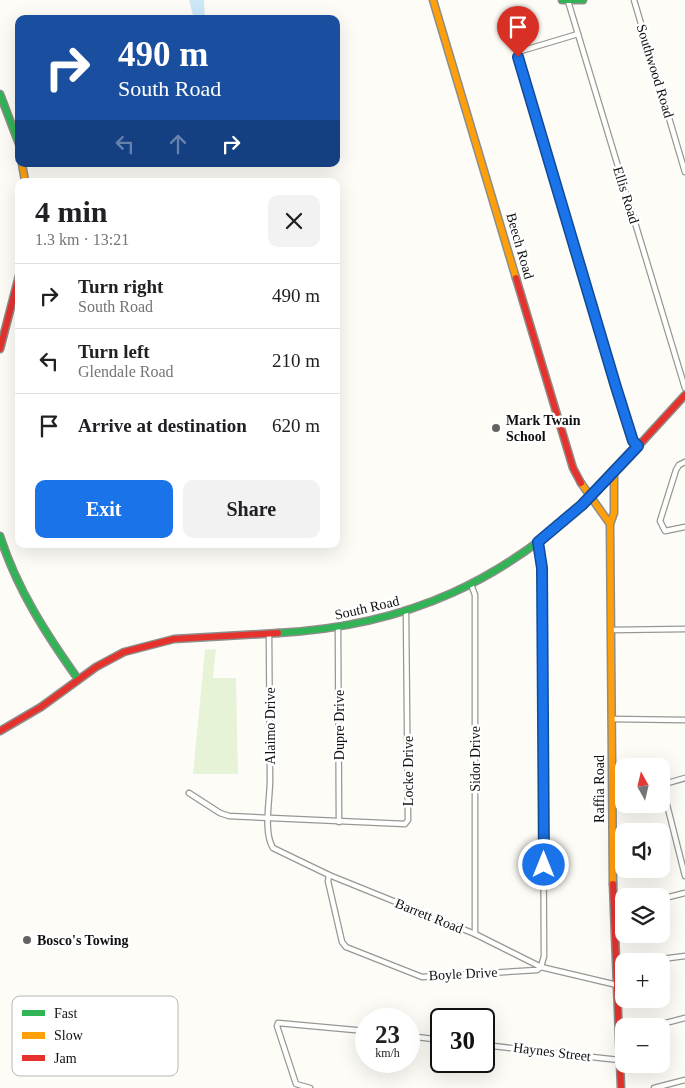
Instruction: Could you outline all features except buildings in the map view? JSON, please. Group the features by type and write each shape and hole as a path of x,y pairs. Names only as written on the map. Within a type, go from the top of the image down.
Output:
{"main road":[{"name":"Beech Road","path":"433,0 573,468 577,479 590,496"},
{"path":"565,0 582,0"},
{"path":"0,94 15,133"},
{"path":"0,349 15,291"},
{"name":"South Road","path":"0,731 54,699 78,679 108,660 136,648 219,634 269,633 338,628 406,612 471,584 517,558 538,542 614,473 685,395"},
{"name":"Raffia Road","path":"614,473 614,513 610,524 612,797 616,953"},
{"path":"590,496 606,514 610,524"},
{"path":"0,536 12,574 26,601 78,679"},
{"name":"Raffia Road","path":"620,1073 621,1088"}],"street":[{"name":"Ellis Road","path":"565,0 578,34 685,388"},
{"name":"Southwood Road","path":"634,0 685,172"},
{"path":"578,34 521,51 518,57 619,396 633,441 638,446"},
{"path":"685,462 679,465 676,470 660,521 665,530 685,527"},
{"path":"538,542 542,568 544,956 541,967"},
{"name":"Sidor Drive","path":"471,584 475,595 475,934"},
{"name":"Locke Drive","path":"189,793 220,813 241,818 405,824 408,820 406,612"},
{"name":"Dupre Drive","path":"338,628 339,822"},
{"path":"611,630 685,629"},
{"name":"Alaimo Drive","path":"269,633 269,818"},
{"path":"611,719 685,720"},
{"path":"670,783 685,778"},
{"path":"669,813 685,876"},
{"name":"Barrett Road","path":"269,818 267,824 269,841 273,848 329,875 475,934 541,967 615,984"},
{"name":"Boyle Drive","path":"329,875 328,881 342,942 346,947 422,977 537,970 541,967"},
{"path":"670,897 685,893"},
{"path":"670,958 685,956"},
{"path":"670,1022 685,1018"},
{"path":"310,1088 296,1084 277,1026 278,1023 355,1030"},
{"name":"Haynes Street","path":"495,1046 615,1059"},
{"path":"654,1088 685,1080"}],"green space":[{"path":"216,649 213,678 236,678 238,774 193,774 205,650"}],"water":[{"path":"189,0 204,0 205,15 193,15"}],"traffic: fast":[{"path":"562,0 583,0"},
{"path":"0,94 15,133"},
{"path":"278,633 325,629 369,620 412,609 452,593 490,573 527,550 563,522 598,490"},
{"path":"0,536 15,574 33,610 78,679"}],"traffic: slow":[{"path":"433,0 516,278"},
{"path":"23,167 24,178"},
{"path":"610,524 614,513 614,473"},
{"path":"581,483 610,524 613,884"}],"traffic: jam":[{"path":"516,278 573,468 581,483"},
{"path":"0,349 15,291"},
{"path":"598,490 685,395"},
{"path":"0,731 41,707 96,667 124,652 174,639 278,633"},
{"path":"613,884 621,1088"}],"place":[{"name":"Mark Twain School","path":"496,428"},
{"name":"Bosco's Towing","path":"27,940"}],"route":[{"path":"518,57 616,387 633,441 638,446 582,505 538,542 542,554 544,865"}]}
